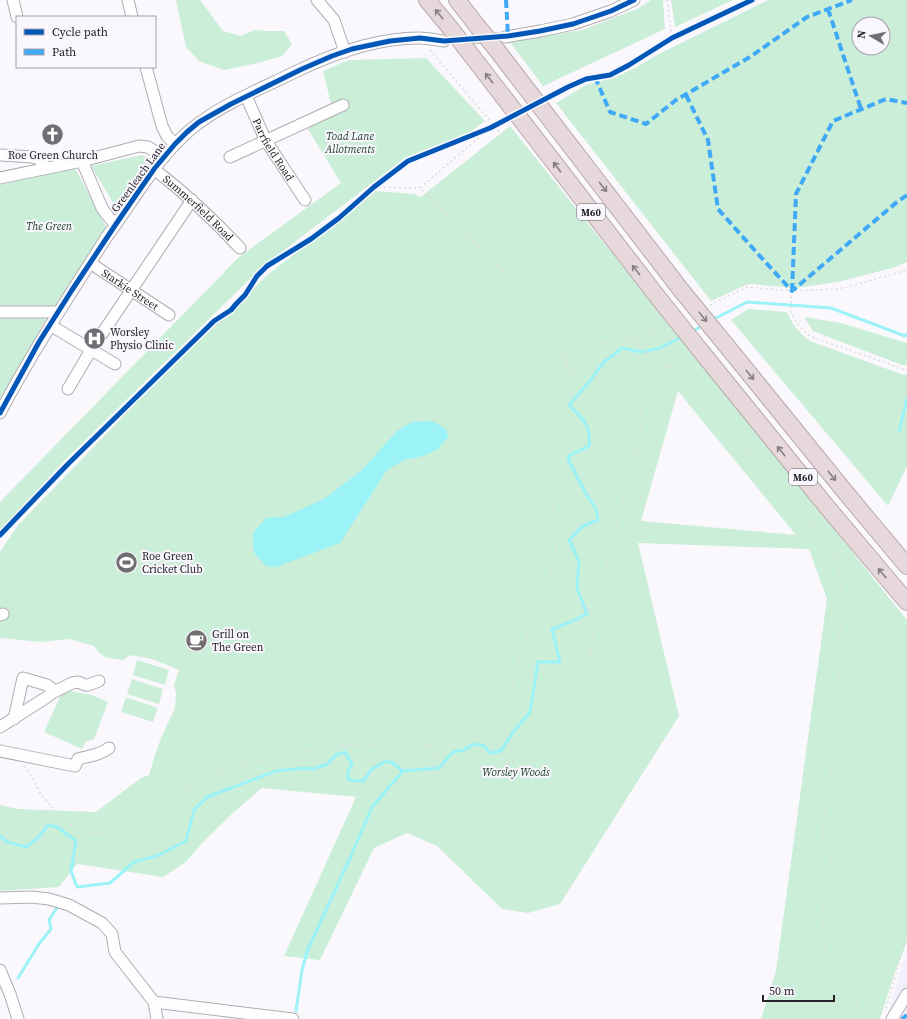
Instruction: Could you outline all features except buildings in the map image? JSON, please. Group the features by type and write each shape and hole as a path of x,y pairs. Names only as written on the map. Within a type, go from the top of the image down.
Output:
{"highway":[{"name":"M60","path":"427,0 447,35 465,47 660,300 827,507 907,602"},
{"name":"M60","path":"457,0 478,27 499,41 534,99 681,290 907,566"},
{"name":"M60","path":"846,493 907,550"}],"street":[{"path":"13,0 17,16"},
{"path":"128,0 132,16"},
{"path":"317,0 334,20 345,52"},
{"path":"499,41 573,24 610,5 634,0"},
{"name":"Greenleach Lane","path":"0,413 28,361 90,263 154,169 187,132 199,122 246,96 302,69 345,52 390,40 447,35"},
{"path":"146,68 162,126 167,136 175,144"},
{"name":"Parrfield Road","path":"246,96 266,141 306,200"},
{"path":"230,157 343,105"},
{"path":"0,178 82,161 139,146 148,146 164,157"},
{"path":"0,155 33,157 39,159 47,168"},
{"path":"82,161 102,208 109,218 116,224"},
{"name":"Summerfield Road","path":"154,169 192,200 240,248"},
{"path":"68,389 91,350 192,200"},
{"name":"Starkie Street","path":"90,263 169,315"},
{"path":"0,312 58,312"},
{"path":"50,325 115,364"},
{"path":"14,719 23,678 47,685 51,688 52,693"},
{"path":"0,727 52,693 72,683 78,682 85,685 99,682"},
{"path":"0,751 75,766 78,759 93,756 109,748"},
{"path":"0,898 32,897 49,899 69,904 102,923 112,934 116,952 154,1002 157,1019"},
{"path":"0,970 18,1019"},
{"path":"889,1015 907,994"},
{"path":"154,1002 293,1019"}],"path":[{"path":"667,0 672,38"},
{"path":"666,42 678,34"},
{"path":"420,38 505,139 652,334"},
{"path":"476,134 497,124"},
{"path":"374,187 420,188 490,128"},
{"path":"368,192 380,182"},
{"path":"420,188 505,272 541,317 576,385"},
{"path":"708,306 747,288 792,291 841,288 907,270"},
{"path":"792,291 790,310 797,324 812,337 903,370 907,369"},
{"path":"16,754 32,777 40,795 61,816 77,829 96,834 127,826 139,820 192,784 224,770 248,763 279,758 322,747 351,745 423,747 476,734 487,727 501,714 511,694 524,641 532,622 547,598 556,547 554,512 556,432 559,412 602,342 652,334 663,329"},
{"path":"629,338 646,352 670,366 835,549 907,636"},
{"path":"562,357 581,376"},
{"path":"431,745 435,755 443,764 462,778 474,778 491,773 524,755 564,720 577,702 588,684 591,669 589,658 607,565 641,436 644,391 670,366"},
{"path":"835,549 844,602 836,666 846,712 844,733 836,744 822,835 830,858 821,917 828,962 856,995 862,1019"},
{"path":"889,1015 907,936"}],"shaded area":[{"path":"907,950 907,1019 887,1019 899,975"}],"green space":[{"path":"176,0 200,0 223,31 241,36 254,30 284,31 292,44 282,56 224,70 199,61 186,47"},
{"path":"651,0 663,0 665,29 543,86 509,41 582,30 637,9"},
{"path":"671,0 733,0 675,27"},
{"path":"768,0 907,0 907,262 892,268 838,282 795,288 748,284 711,301 556,103 586,85 616,77 657,55"},
{"name":"Toad Lane Allotments","path":"426,58 485,121 469,133 406,157 262,267 64,461 0,530 0,502 239,257 341,183 306,126 333,112 323,71 349,60"},
{"name":"Worsley Woods","path":"510,126 907,620 907,941 880,1019 761,1019 776,971 827,599 809,549 638,543 679,716 560,904 528,913 502,909 437,846 407,833 374,848 320,960 284,956 356,797 262,788 234,812 203,842 186,862 163,877 77,864 59,887 0,891 0,805 17,809 96,812 141,778 149,775 161,738 175,708 176,693 174,685 179,670 152,659 130,655 123,660 106,657 103,656 94,646 69,639 41,642 0,638 0,552 18,525 138,401 266,276 376,191 415,194 421,197","holes":["678,391 796,535 641,521"]},
{"path":"142,155 156,159 118,211 91,166"},
{"name":"The Green","path":"75,168 107,229 56,307 0,306 0,181"},
{"path":"748,309 787,312 796,328 810,341 904,375 907,374 907,466 888,506 731,320"},
{"path":"804,317 841,323 907,343 907,365 902,365 813,331"},
{"path":"0,318 46,318 0,405"},
{"path":"137,660 169,670 165,685 133,675"},
{"path":"132,679 163,689 159,704 127,694"},
{"path":"63,690 92,695 108,702 94,739 85,742 82,749 44,732"},
{"path":"126,697 158,708 153,722 121,712"}],"water":[{"path":"432,421 446,429 448,437 438,449 423,456 404,460 387,470 340,543 276,567 266,566 255,554 253,533 266,518 284,517 324,499 362,470 397,431 412,422"}],"waterway":[{"path":"712,320 747,302 831,308 905,336 907,334"},
{"path":"691,332 704,325"},
{"path":"0,836 7,842 26,847 39,837 48,825 57,827 76,841 71,871 77,887 110,883 134,862 159,855 186,841 194,810 207,797 276,771 305,768 312,769 326,765 336,755 345,752 352,764 348,771 348,779 363,781 372,769 386,761 393,763 403,771 439,768 453,752 464,750 474,744 484,746 490,753 501,751 511,735 530,712 538,662 560,662 552,629 587,614 577,588 579,561 569,540 583,526 598,520 596,509 586,494 568,459 570,455 589,446 589,432 585,422 569,405 605,361 622,348 642,352 660,348 683,336"},
{"path":"899,431 907,399"},
{"path":"296,1011 302,970 308,949 372,807 403,771"},
{"path":"18,978 39,944 51,929 49,920 56,909 60,906"}],"tunnel":[{"path":"455,40 505,37"}],"marked path":[{"path":"506,0 508,36"},
{"path":"595,77 610,112 646,124 676,100 750,57 807,17 852,0"},
{"path":"828,9 861,109"},
{"path":"686,95 708,140 718,209 792,291 907,195"},
{"path":"792,291 796,194 833,121 886,99 907,103"},
{"path":"902,1019 907,1015"}],"cycle path":[{"path":"0,413 39,342 116,224 154,169 175,144 199,122 231,104 302,69 352,49 390,41 420,38 444,41 508,36 540,31 573,24 611,11 634,0"},
{"path":"0,535 68,464 214,321 231,310 245,295 257,276 267,266 311,239 408,161 490,128 586,79 610,75 672,38 752,0"}],"place":[{"name":"Roe Green Church","path":"53,135"},
{"name":"Worsley Physio Clinic","path":"94,338"},
{"name":"Roe Green Cricket Club","path":"127,562"},
{"name":"Grill on The Green","path":"196,640"}]}
